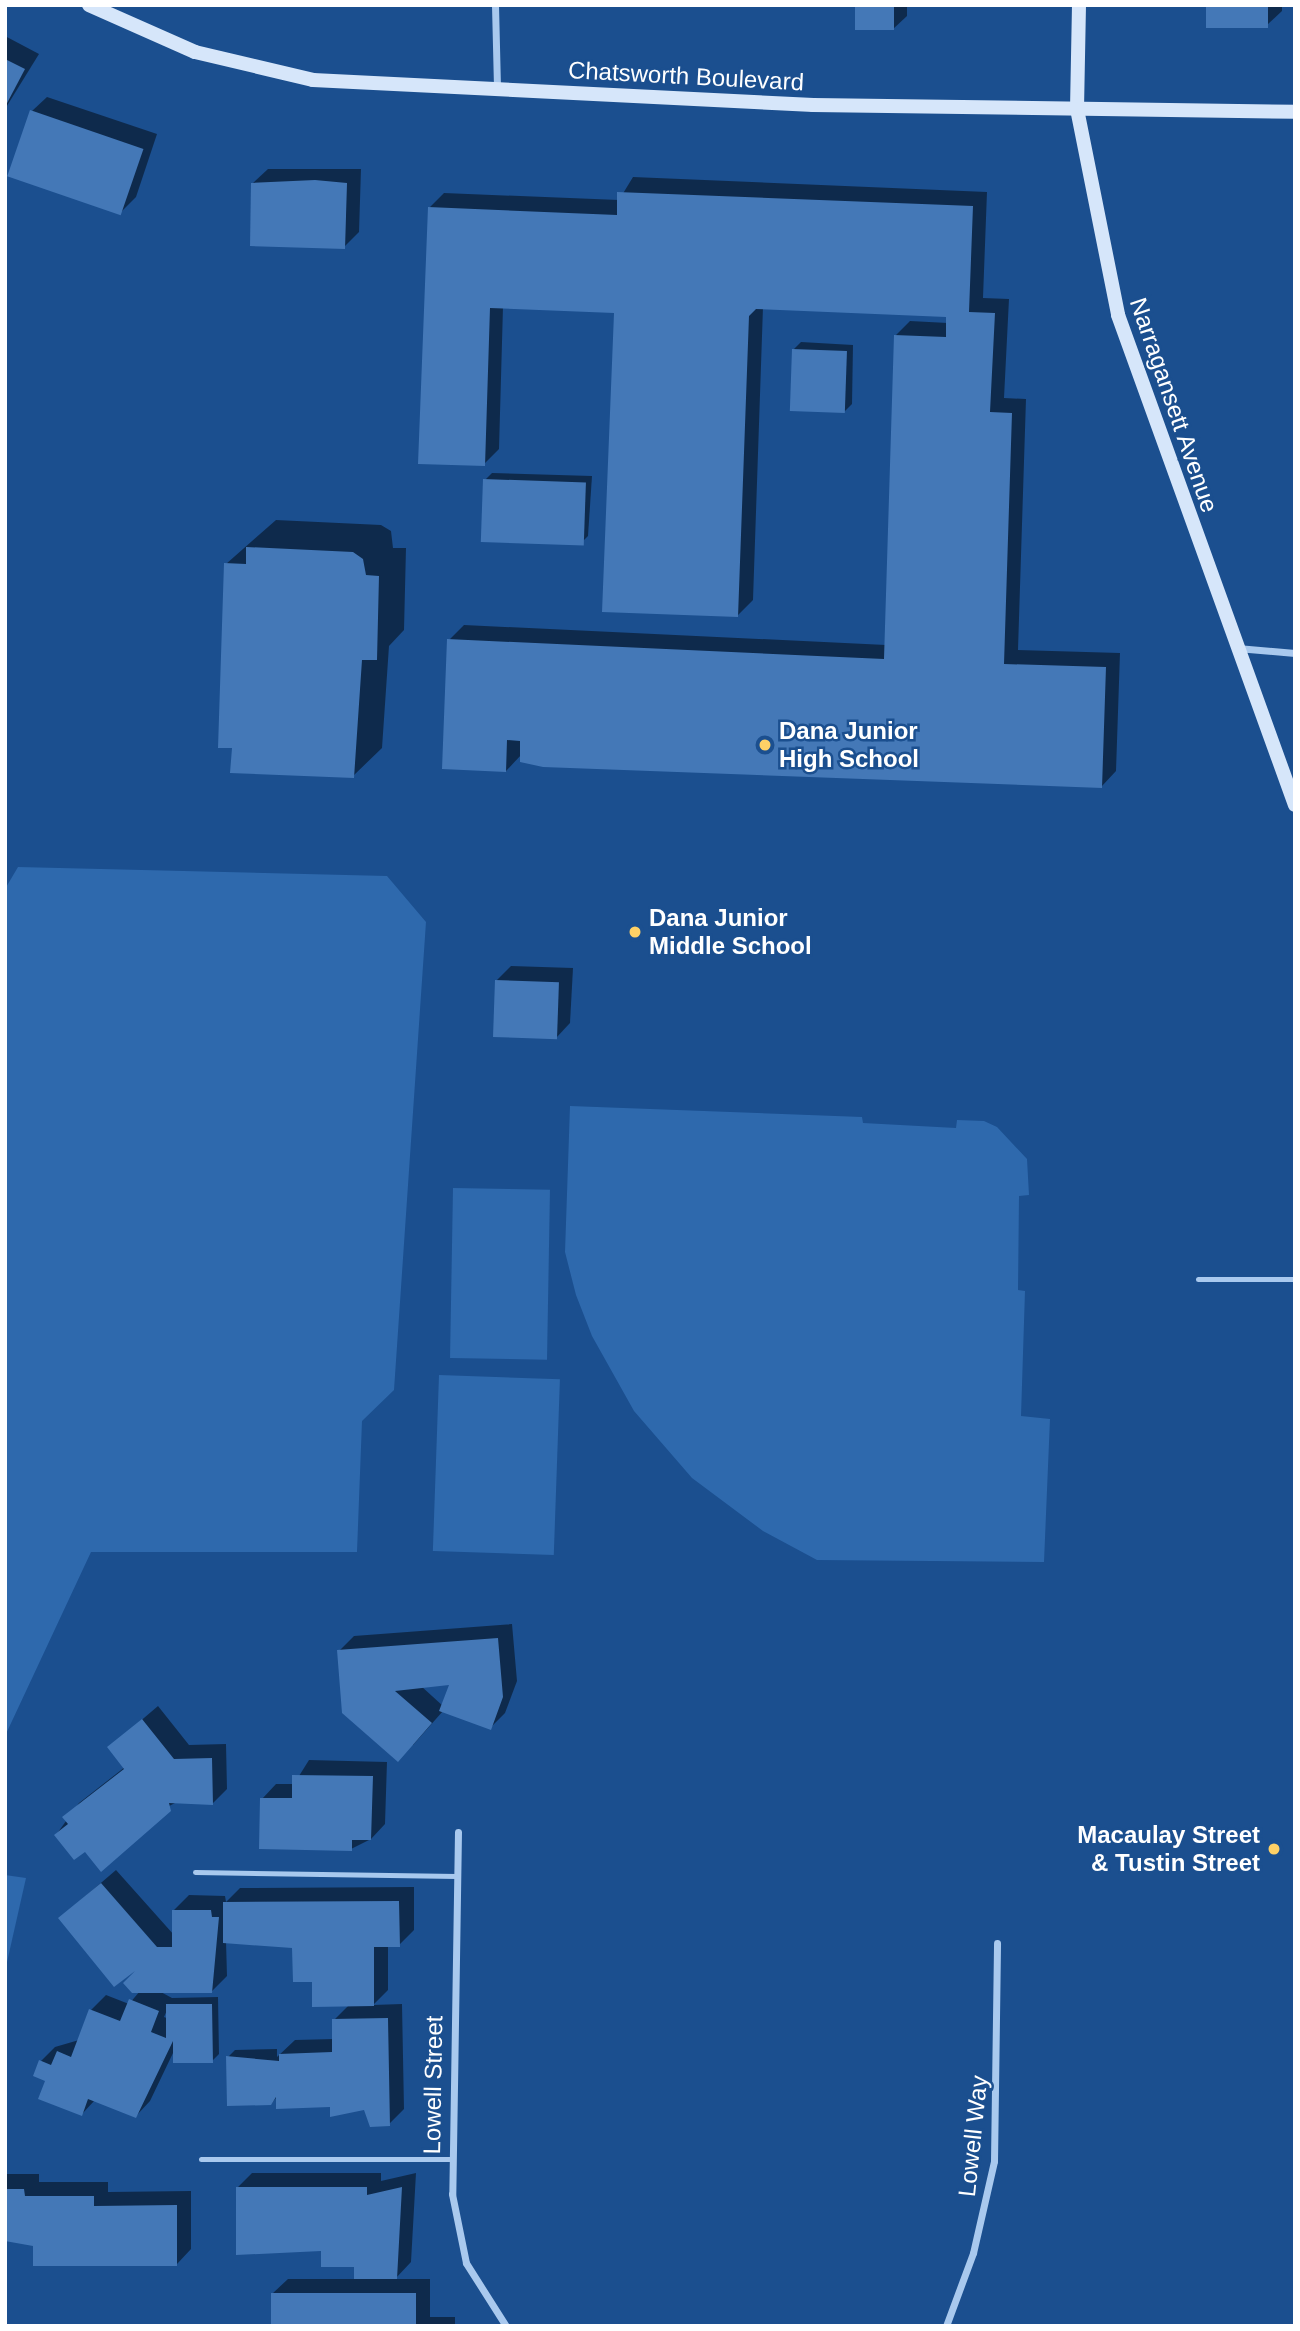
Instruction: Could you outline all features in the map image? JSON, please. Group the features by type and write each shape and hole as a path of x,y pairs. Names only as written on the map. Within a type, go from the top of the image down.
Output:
{"main road":[{"name":"Chatsworth Boulevard","path":"89,5 160,39 261,71 498,90 813,105 1295,112"},
{"name":"Narragansett Avenue","path":"1079,5 1077,109 1118,315 1236,648 1295,805"}],"street":[{"path":"495,5 498,90"},
{"path":"1236,648 1295,653"},
{"name":"Lowell Street","path":"458,1832 450,2158 466,2263 506,2326"},
{"name":"Lowell Way","path":"946,2326 973,2253 995,2161 997,1943"}],"lane":[{"path":"1198,1279 1295,1279"},
{"path":"195,1872 457,1876"},
{"path":"201,2159 450,2158"}],"shaded area":[{"path":"18,867 387,876 426,922 394,1390 362,1421 357,1552 91,1552 5,1736 5,889"},
{"path":"570,1106 862,1117 863,1123 956,1128 957,1120 984,1121 997,1127 1027,1159 1029,1195 1019,1196 1018,1290 1025,1291 1021,1416 1050,1419 1044,1562 817,1560 763,1531 692,1478 634,1411 592,1336 576,1295 565,1252"},
{"path":"453,1188 550,1190 547,1360 450,1358"},
{"path":"439,1375 560,1379 554,1555 433,1551"},
{"path":"5,1875 26,1878 5,1971"}],"building":[{"path":"855,5 894,5 894,30 855,30"},
{"path":"1206,5 1268,5 1268,28 1206,28"},
{"path":"5,59 25,69 5,107"},
{"path":"30,110 143,149 121,215 7,176"},
{"path":"315,180 347,183 345,249 250,246 251,183"},
{"path":"617,192 973,206 969,312 995,313 990,412 1012,413 1004,664 1106,667 1102,788 543,767 520,762 520,741 507,740 506,772 442,769 447,639 884,659 894,335 946,337 946,317 756,309 749,316 738,617 602,612 614,313 490,308 485,466 418,464 428,207 617,215"},
{"path":"792,349 847,351 845,413 790,411"},
{"path":"483,479 586,483 584,546 481,542"},
{"path":"246,547 353,552 363,559 366,575 379,576 377,660 362,660 354,778 230,773 232,748 218,748 224,563 246,564"},
{"path":"495,980 559,982 557,1039 493,1037"},
{"path":"498,1638 503,1697 491,1730 439,1711 449,1685 395,1691 432,1723 398,1762 342,1713 337,1650"},
{"path":"142,1719 174,1759 212,1758 213,1805 169,1803 171,1811 101,1872 85,1852 74,1860 54,1835 68,1824 62,1817 124,1769 107,1747"},
{"path":"292,1775 373,1776 371,1840 352,1840 352,1851 259,1849 260,1798 292,1798"},
{"path":"101,1883 157,1947 172,1947 172,1910 211,1910 212,1917 219,1917 212,1993 132,1993 123,1983 135,1971 114,1987 58,1918"},
{"path":"399,1901 400,1947 374,1947 374,2006 312,2007 312,1982 293,1982 292,1948 223,1943 223,1902"},
{"path":"129,1999 159,2011 151,2032 166,2038 166,2004 212,2004 213,2063 173,2063 173,2041 136,2118 88,2099 82,2116 38,2099 45,2081 33,2076 39,2060 51,2065 57,2051 71,2057 89,2009 120,2021"},
{"path":"388,2018 390,2126 370,2127 364,2110 330,2117 330,2107 276,2109 276,2097 271,2105 227,2106 226,2056 279,2061 279,2054 332,2052 332,2019"},
{"path":"236,2187 367,2187 367,2195 402,2187 397,2279 354,2279 354,2267 321,2267 321,2251 236,2255"},
{"path":"5,2189 24,2189 25,2196 94,2196 94,2206 177,2205 177,2266 33,2266 33,2246 5,2241"},
{"path":"271,2293 416,2293 416,2326 271,2326"}],"place":[{"name":"Dana Junior High School","path":"765,745"},
{"name":"Dana Junior Middle School","path":"635,932"},
{"name":"Macaulay Street & Tustin Street","path":"1274,1849"}]}
